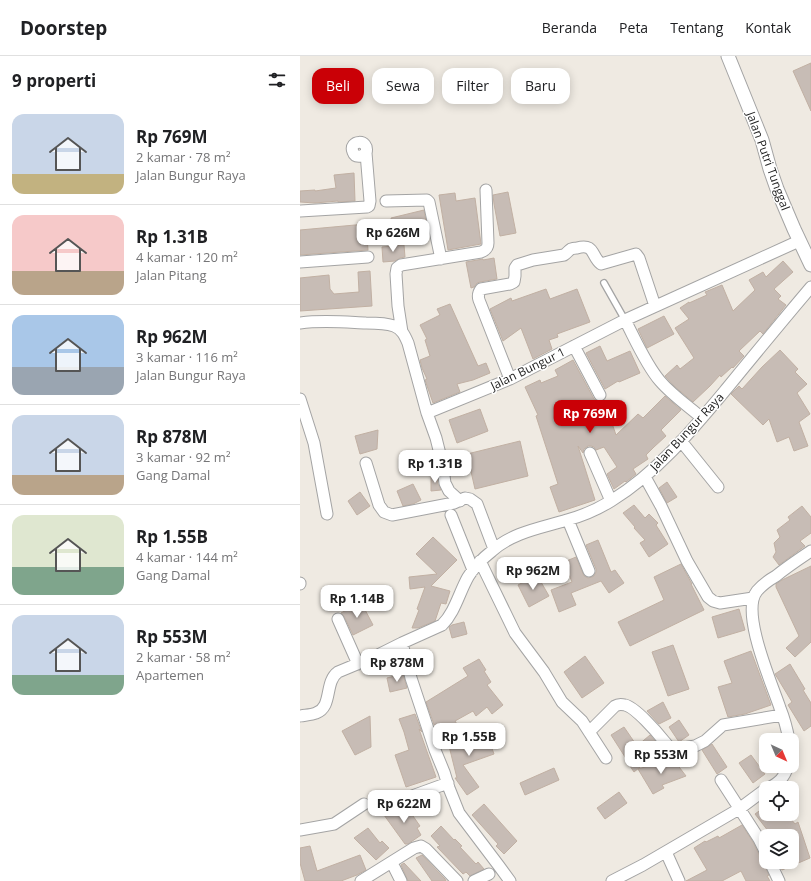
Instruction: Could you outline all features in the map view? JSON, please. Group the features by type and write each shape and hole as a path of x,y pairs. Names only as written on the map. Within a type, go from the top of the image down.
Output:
{"street":[{"name":"Jalan Putri Tunggal","path":"728,56 762,140 777,189 811,265"},
{"path":"300,211 369,206 370,201 366,153"},
{"path":"402,332 398,306 397,268 402,265 482,252 488,248 486,190"},
{"path":"386,201 427,200 429,202 441,259"},
{"name":"Jalan Bungur 1","path":"426,413 510,379 654,306 799,241"},
{"path":"510,379 478,300 478,296 481,289 514,282 514,268 517,265 533,260 567,254 570,250 583,246 589,248 597,261 601,264 636,254 639,256 654,306"},
{"path":"300,262 368,257"},
{"name":"Jalan Bungur Raya","path":"300,716 317,713 324,707 334,675 341,670 358,664 442,625 447,620 464,585 477,565 494,549 516,535 568,520 587,513 611,501 658,466 702,418 811,287"},
{"path":"625,320 649,365 660,382 702,418"},
{"path":"300,323 333,322 378,324 395,326 402,332 408,343 426,413 436,438 445,483 447,488 460,501"},
{"path":"571,347 598,396"},
{"path":"300,399 314,443 328,514"},
{"path":"681,442 718,487"},
{"path":"590,453 611,501"},
{"path":"366,463 379,505 384,512 392,515 454,503 465,498 470,499 476,504 494,549"},
{"path":"644,477 661,506 687,562 708,597 713,601 720,603 754,598"},
{"path":"451,515 515,633 544,672 562,702 582,721 606,758"},
{"path":"568,520 589,571"},
{"path":"787,733 758,644 752,616 752,605 756,592 788,566 811,552"},
{"path":"338,619 358,664"},
{"path":"402,643 410,678 459,813 510,881"},
{"path":"589,732 618,704 624,704 635,710 664,740 670,749 673,750 695,746 705,741 723,725 782,715"},
{"path":"720,780 759,839"},
{"path":"390,804 448,783"},
{"path":"612,881 666,852 739,809 759,794"},
{"path":"300,830 334,824 364,804"},
{"path":"361,881 414,848 421,846 426,849 457,881"},
{"path":"666,852 679,881"},
{"path":"392,862 402,881"},
{"path":"773,869 779,881"},
{"path":"474,881 488,874"}],"lane":[{"path":"604,283 625,320"}],"building":[{"path":"811,63 811,111 793,71"},
{"path":"354,173 355,201 315,203 300,202 300,191 315,191 336,188 334,175"},
{"path":"508,192 516,233 500,236 493,195"},
{"path":"455,193 456,201 475,198 481,244 448,250 439,195"},
{"path":"424,210 427,227 395,236 391,218"},
{"path":"366,224 368,250 300,255 300,230"},
{"path":"404,245 405,257 395,261 383,262 382,247"},
{"path":"494,258 497,279 477,283 471,288 466,262"},
{"path":"783,261 793,272 774,289 781,296 778,299 786,305 763,334 760,331 739,351 744,356 733,368 732,367 721,377 720,375 693,402 674,386 665,376 677,365 680,369 694,358 675,328 689,319 680,308 689,302 707,295 705,292 722,285 733,311 755,290 749,280 763,272 766,277"},
{"path":"370,271 372,306 300,311 300,278 329,275 330,289 334,294 359,292 358,272"},
{"path":"546,289 550,299 577,289 590,322 557,334 558,337 549,340 552,349 533,359 521,328 503,341 490,309 511,298 512,301"},
{"path":"450,304 478,366 486,363 490,373 473,380 457,384 460,392 433,403 425,380 427,379 420,360 430,356 425,340 427,339 420,325 440,315 437,309"},
{"path":"664,316 674,334 647,348 638,329"},
{"path":"600,346 607,361 630,351 640,373 619,382 618,381 605,389 586,353"},
{"path":"780,350 798,369 795,372 807,384 797,393 810,414 799,422 808,446 794,451 789,437 777,442 769,419 763,425 731,394 739,386 742,389"},
{"path":"573,360 594,399 599,402 604,400 616,435 638,414 643,418 665,396 681,410 661,430 666,436 646,455 648,459 633,469 636,474 614,489 607,474 617,467 604,447 596,450 594,447 588,446 584,449 583,453 578,446 595,500 559,512 550,487 558,484 536,416 538,415 525,387 540,380 541,383 558,376 555,370"},
{"path":"480,409 488,431 457,443 449,420"},
{"path":"378,430 377,449 360,454 355,436"},
{"path":"520,441 528,476 475,489 467,454"},
{"path":"431,476 437,476 438,484 441,490 431,491"},
{"path":"667,482 677,497 667,503 659,488"},
{"path":"413,484 421,500 413,504 403,506 397,491"},
{"path":"360,492 370,506 357,515 348,501"},
{"path":"634,505 645,518 649,514 658,523 656,525 668,544 649,557 640,543 645,540 623,513"},
{"path":"802,506 811,517 811,533 800,541 805,546 779,565 773,557 776,552 774,543 780,537 777,530 790,520 788,517"},
{"path":"433,537 457,560 431,586 450,591 446,604 441,603 435,621 418,628 412,628 419,610 417,609 425,587 410,589 409,577 437,574 416,554"},
{"path":"598,540 611,572 615,570 624,583 609,593 601,581 571,593 576,605 559,612 551,590 572,582 564,562 576,557 584,576 588,578 594,576 596,569 586,545"},
{"path":"681,564 704,610 630,646 618,622 664,600 654,577"},
{"path":"811,566 811,642 795,657 786,648 799,636 776,587 776,584"},
{"path":"537,575 549,596 529,607 518,585"},
{"path":"361,602 373,625 353,635 341,613"},
{"path":"739,609 745,630 718,638 712,617"},
{"path":"464,622 467,634 452,638 449,627"},
{"path":"673,645 689,689 668,696 652,652"},
{"path":"751,651 771,705 745,714 728,717 718,687 732,683 724,661"},
{"path":"585,656 604,683 582,698 564,672"},
{"path":"479,659 491,682 487,685 503,705 492,714 487,707 476,716 473,711 455,721 460,729 447,739 444,726 436,730 426,702 468,676 463,668"},
{"path":"790,664 805,689 803,690 811,703 811,726 804,731 788,705 792,702 775,674"},
{"path":"403,674 407,688 390,692 387,678"},
{"path":"663,702 671,718 659,724 647,711"},
{"path":"415,714 436,777 406,787 395,755 409,750 399,719"},
{"path":"370,716 371,747 355,755 342,731"},
{"path":"679,720 689,735 679,742 669,727"},
{"path":"624,727 637,746 650,735 662,749 634,772 611,735"},
{"path":"485,729 494,754 463,765 479,787 467,795 455,778 457,778 448,742"},
{"path":"712,744 727,767 717,774 702,750"},
{"path":"751,755 759,766 759,773 765,774 753,783 739,763"},
{"path":"673,759 686,776 662,785 664,788 653,794 638,769"},
{"path":"554,768 559,780 525,795 520,783"},
{"path":"619,792 627,803 605,819 597,808"},
{"path":"484,804 517,841 504,854 496,846 498,844 472,815"},
{"path":"406,806 420,826 417,828 421,835 408,844 405,844 384,815 390,811"},
{"path":"759,811 759,819 755,814"},
{"path":"760,821 793,821 795,824 798,822 810,858 799,863 799,829 767,829"},
{"path":"742,825 759,854 759,869 766,869 769,875 767,876 770,881 746,881 741,871 722,881 686,881 707,870 694,848 705,841 706,842 718,836 719,838"},
{"path":"441,826 462,846 460,847 476,864 478,862 484,869 470,876 466,872 463,874 437,847 440,846 431,836"},
{"path":"368,828 380,843 382,841 389,848 376,860 354,838"},
{"path":"310,846 317,871 360,855 366,870 341,881 305,881 300,863 300,848"},
{"path":"422,855 446,881 432,881 416,858"},
{"path":"404,863 421,881 408,881 401,865"}]}
